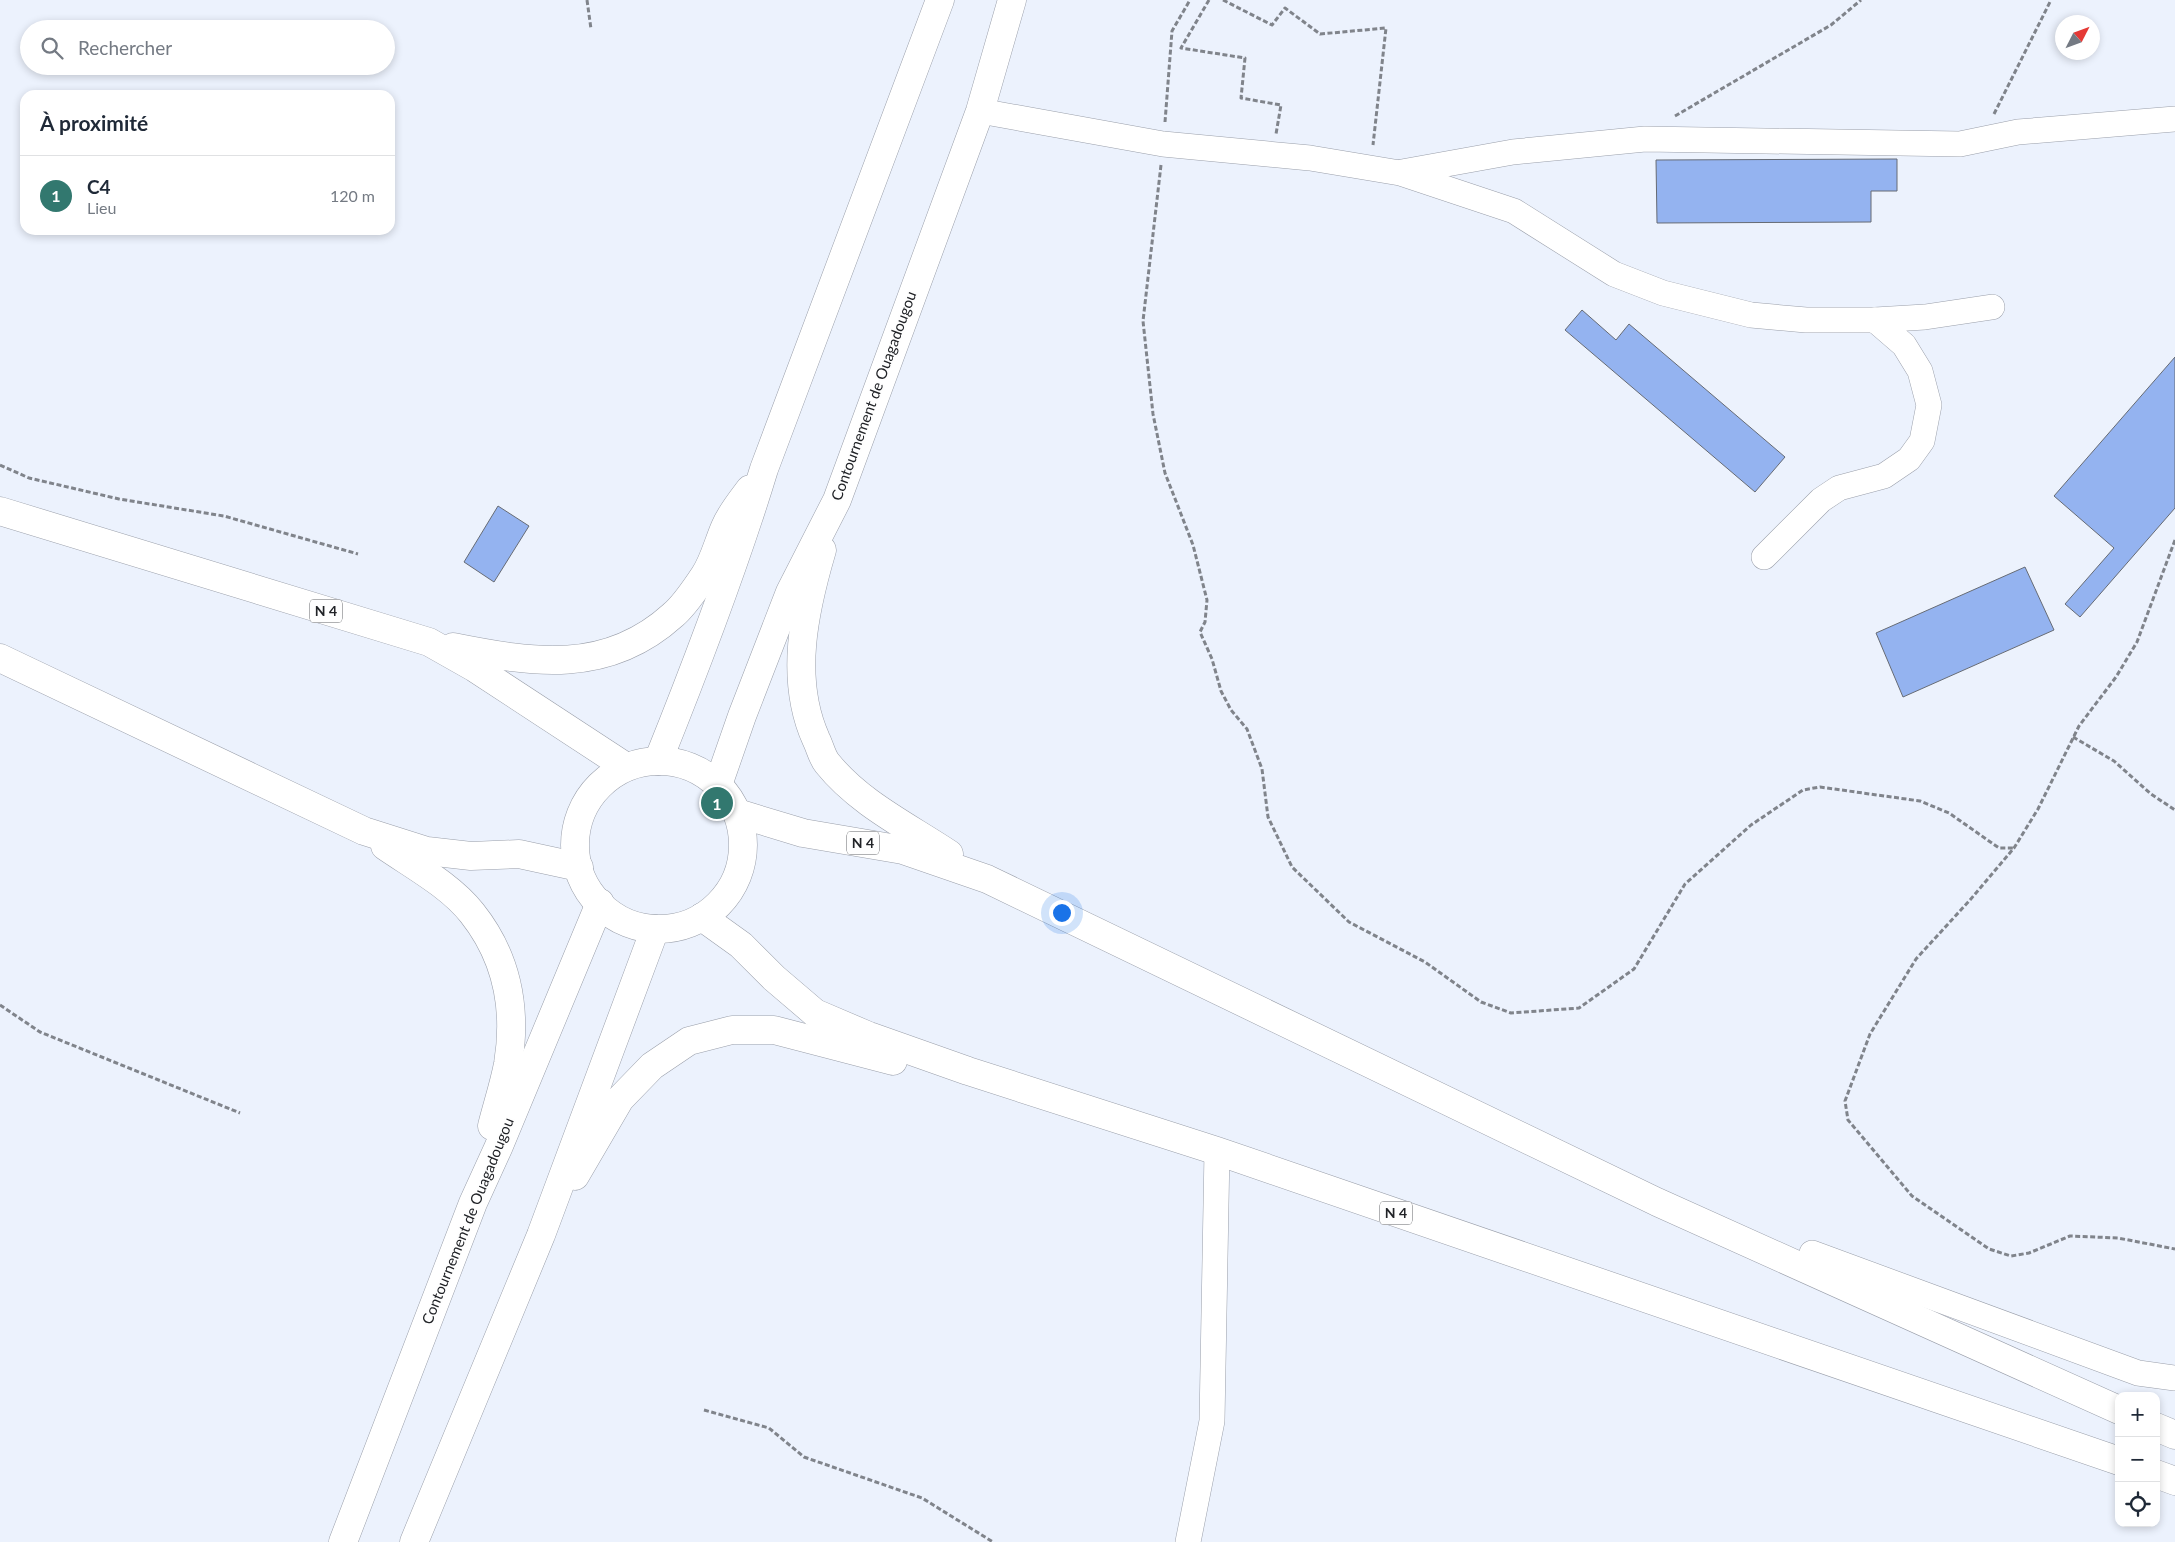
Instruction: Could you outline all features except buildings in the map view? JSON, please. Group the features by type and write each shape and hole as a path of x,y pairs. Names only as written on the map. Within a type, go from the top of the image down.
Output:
{"highway":[{"path":"658,761 709,632 741,545 764,469 940,0"},
{"name":"Contournement de Ouagadougou","path":"718,785 742,716 790,592 837,500 980,110 1012,0"},
{"path":"429,642 507,658 549,660 600,656 638,641 674,614 705,574 730,516 764,469"},
{"path":"837,500 817,568 802,637 800,678 808,722 826,762 856,792 987,879"},
{"name":"N 4","path":"0,511 429,642 475,668 626,767"},
{"path":"0,658 364,831 427,851 471,856 519,854 579,867"},
{"path":"658,761 690,767 718,785 729,798 737,813 742,834 743,856 737,877 726,896 711,912 692,922 671,928 655,928 628,923 609,912 593,897 576,856 576,834 581,813 592,794 607,778 626,767 658,761"},
{"name":"N 4","path":"737,813 803,833 903,850 987,879 1657,1202 2115,1408"},
{"path":"364,831 439,883 472,913 501,959 512,1007 508,1063 473,1203"},
{"name":"Contournement de Ouagadougou","path":"343,1542 473,1203 499,1146 600,903"},
{"name":"N 4","path":"702,917 741,945 774,978 816,1014 868,1036 968,1072 1218,1151 2115,1460"},
{"path":"414,1542 541,1236 655,928"},
{"path":"541,1236 620,1099 652,1066 689,1041 732,1030 774,1030 891,1061 968,1072"},
{"path":"2160,1428 2175,1435"},
{"path":"2160,1475 2175,1481"}],"street":[{"path":"980,110 1164,144 1310,158 1400,173 1514,211 1614,274 1663,293 1751,315 1806,320 1875,320 1924,317 1992,307"},
{"path":"1400,173 1512,152 1639,140 1960,144 2018,132 2175,119"},
{"path":"1764,557 1821,500 1839,488 1884,476 1909,460 1922,441 1929,405 1920,371 1904,346 1875,320"},
{"path":"1188,1542 1212,1421 1218,1151"},
{"path":"1812,1253 2138,1374 2175,1378"}],"path":[{"path":"587,0 591,29"},
{"path":"1190,0 1172,31 1164,144 1143,321 1153,414 1165,473 1193,545 1208,600 1205,622 1200,632 1212,658 1221,691 1231,710 1247,729 1262,768 1268,817 1292,866 1349,922 1424,962 1481,1002 1510,1013 1579,1008 1634,969 1685,884 1751,825 1803,790 1820,787 1920,801 1949,813 1999,848 2014,848"},
{"path":"1209,0 1182,48 1245,58 1241,98 1281,105 1274,143"},
{"path":"1224,0 1272,25 1285,8 1320,34 1386,28 1372,154"},
{"path":"1668,120 1831,25 1861,0"},
{"path":"1993,115 2051,0"},
{"path":"0,465 28,478 119,499 224,516 358,554"},
{"path":"2175,540 2172,544 2142,634 2116,677 2079,726 2038,809 2014,848 1916,959 1870,1034 1845,1100 1848,1120 1912,1196 1989,1249 2011,1256 2029,1253 2070,1236 2118,1238 2175,1249"},
{"path":"2073,737 2114,761 2150,794 2175,810"},
{"path":"0,1005 40,1032 240,1113"},
{"path":"704,1410 768,1428 804,1457 922,1498 993,1542"}],"place":[{"name":"C4","path":"717,803"}]}
